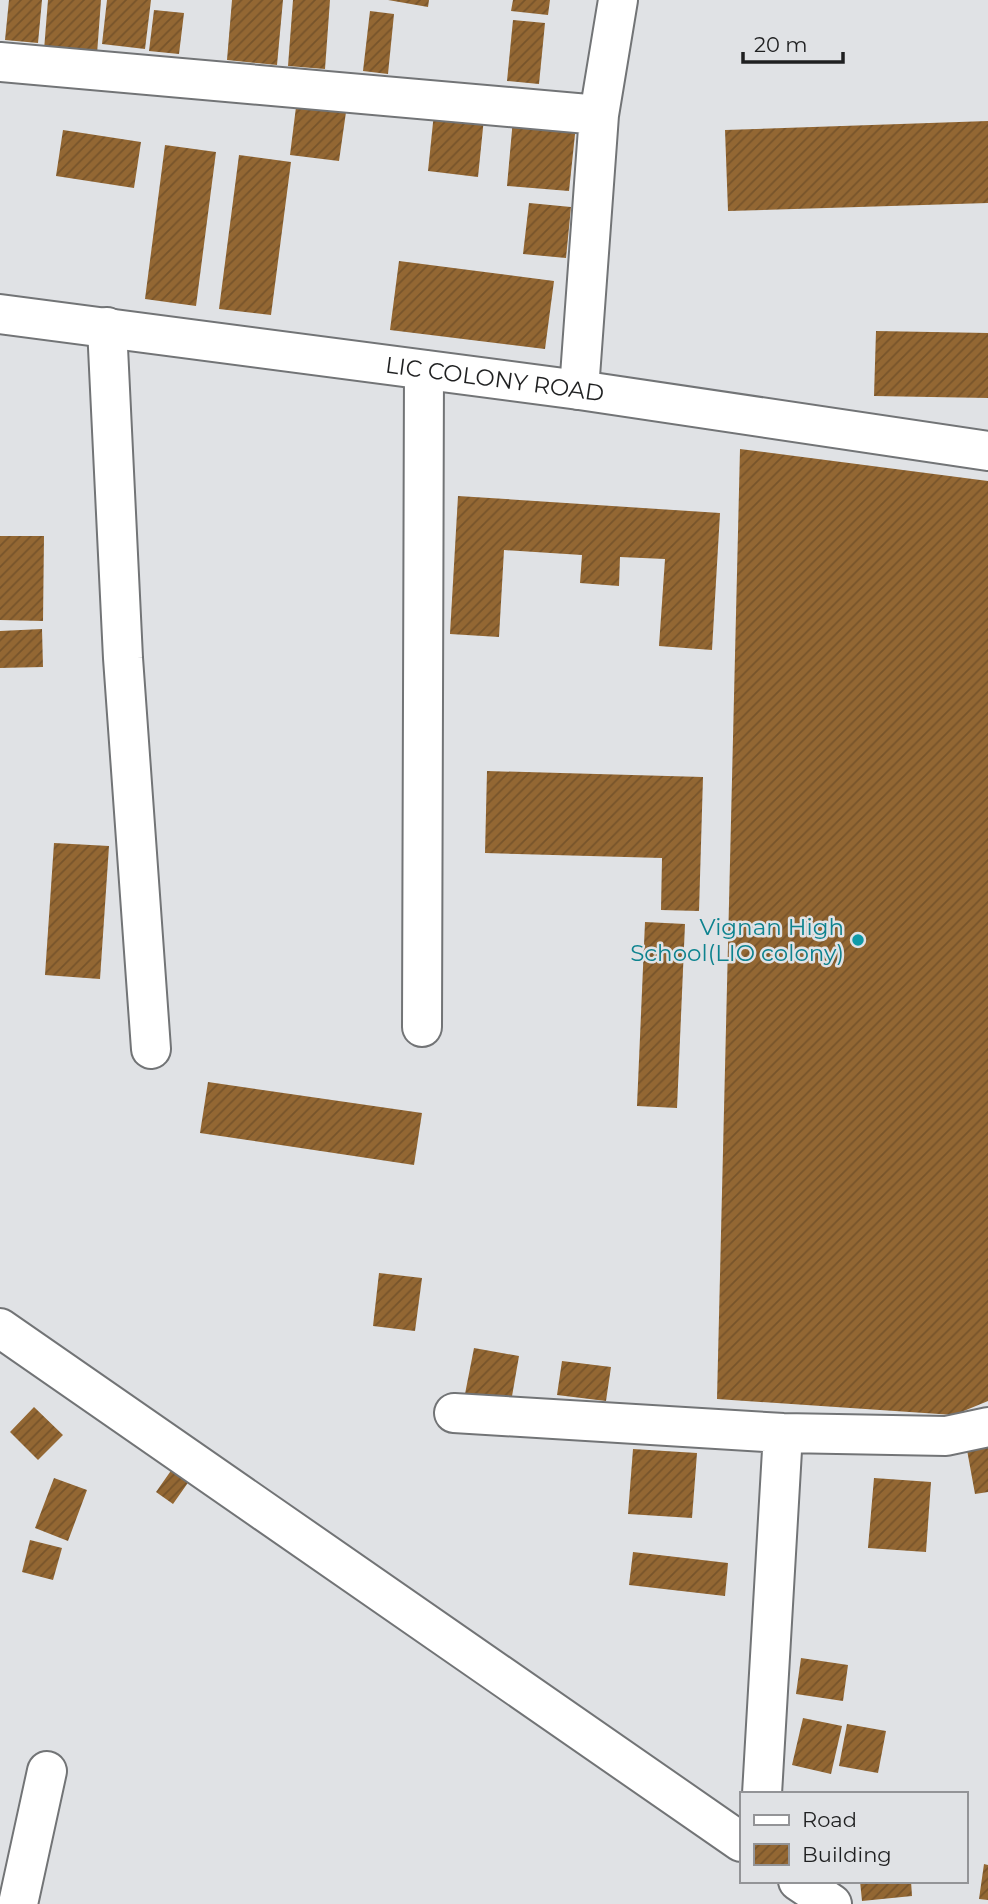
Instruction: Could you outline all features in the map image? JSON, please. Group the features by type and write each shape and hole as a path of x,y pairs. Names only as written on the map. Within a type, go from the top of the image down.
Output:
{"street":[{"path":"579,390 599,115 618,0"},
{"path":"0,62 599,115"},
{"name":"LIC COLONY ROAD","path":"0,314 579,390 988,451"},
{"path":"107,327 123,658 150,1049"},
{"path":"422,1027 424,370"},
{"path":"0,1328 740,1841"},
{"path":"454,1413 783,1433 946,1436 988,1427"},
{"path":"762,1792 783,1433"},
{"path":"18,1904 47,1771"},
{"path":"801,1883 831,1904"}],"building":[{"path":"9,0 42,0 38,43 5,40"},
{"path":"48,0 101,0 97,54 44,50"},
{"path":"107,0 151,0 145,49 102,44"},
{"path":"232,0 283,0 277,65 227,60"},
{"path":"293,0 330,0 325,69 288,66"},
{"path":"388,0 429,0 428,7"},
{"path":"513,0 550,0 548,15 511,11"},
{"path":"154,10 184,13 179,54 149,51"},
{"path":"370,11 394,14 388,74 363,71"},
{"path":"513,20 545,23 539,84 507,81"},
{"path":"297,99 347,105 339,161 290,155"},
{"path":"434,113 484,118 478,177 428,171"},
{"path":"513,119 576,125 569,191 507,186"},
{"path":"988,121 988,203 728,211 725,130"},
{"path":"63,130 141,142 134,188 56,176"},
{"path":"165,145 216,152 196,306 145,299"},
{"path":"239,155 291,162 271,315 219,309"},
{"path":"529,203 571,207 566,258 523,254"},
{"path":"399,261 554,281 545,349 390,330"},
{"path":"876,331 988,333 988,398 874,396"},
{"name":"Vignan High School(LIO colony)","path":"740,449 988,481 988,1401 954,1415 717,1399"},
{"path":"458,496 720,513 712,650 659,646 665,559 620,557 619,586 580,583 582,555 504,550 499,637 450,634"},
{"path":"0,536 44,536 43,621 0,620"},
{"path":"42,629 43,667 0,668 0,631"},
{"path":"487,771 703,777 699,911 661,910 662,858 485,853"},
{"path":"54,843 109,846 100,979 45,975"},
{"path":"645,922 685,924 677,1108 637,1106"},
{"path":"208,1082 422,1113 414,1165 200,1133"},
{"path":"379,1273 422,1278 415,1331 373,1326"},
{"path":"474,1348 519,1356 511,1402 465,1394"},
{"path":"562,1361 611,1367 606,1401 557,1395"},
{"path":"34,1407 63,1435 38,1460 10,1432"},
{"path":"988,1447 988,1492 975,1494 967,1450"},
{"path":"633,1449 697,1453 692,1518 628,1514"},
{"path":"175,1465 192,1477 173,1504 156,1492"},
{"path":"54,1478 87,1490 68,1541 35,1528"},
{"path":"874,1478 931,1482 926,1552 868,1548"},
{"path":"30,1540 62,1548 53,1580 22,1572"},
{"path":"633,1552 728,1563 725,1596 629,1585"},
{"path":"801,1658 848,1665 843,1701 796,1694"},
{"path":"803,1718 842,1726 831,1774 792,1765"},
{"path":"847,1724 886,1731 878,1773 839,1766"},
{"path":"984,1864 988,1865 988,1900 979,1899"},
{"path":"860,1883 911,1883 912,1896 862,1901"}],"place":[{"name":"Vignan High School(LIO colony)","path":"858,940"}]}
